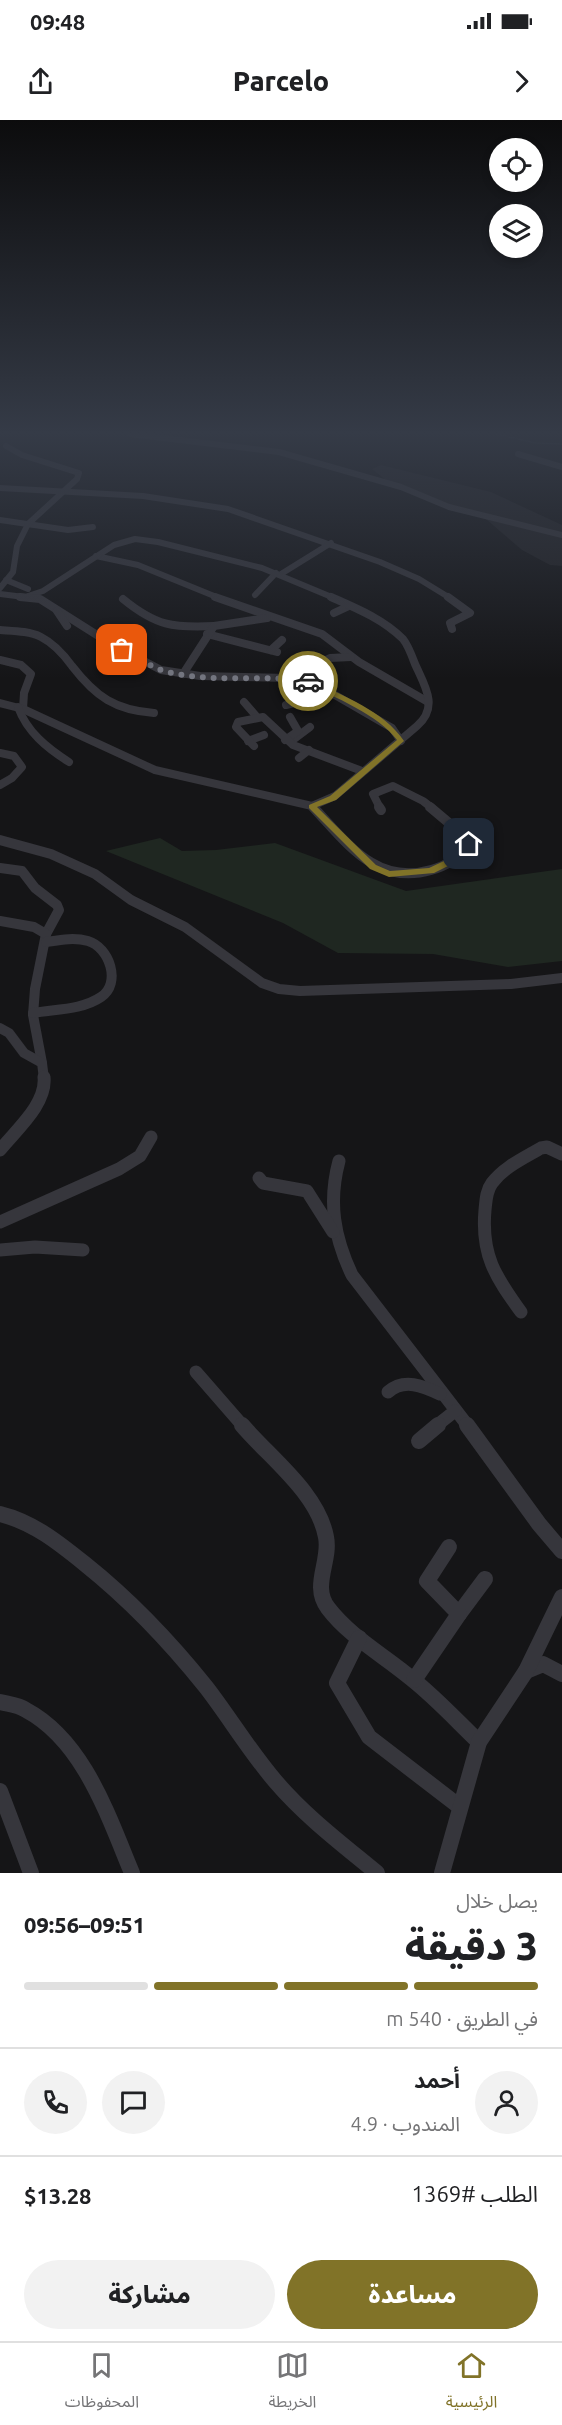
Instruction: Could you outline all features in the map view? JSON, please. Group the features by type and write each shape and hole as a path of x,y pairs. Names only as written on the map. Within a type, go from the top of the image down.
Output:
{"street":[{"path":"0,588 13,572 17,546 28,524 37,516"},
{"path":"248,516 380,561 446,596 470,613 450,623 452,628"},
{"path":"485,516 562,535"},
{"path":"0,520 68,530 93,527"},
{"path":"0,594 37,594 120,542 144,539 279,573 378,620 404,640 429,694 429,710 424,720 333,798 312,806"},
{"path":"255,595 279,573 331,543"},
{"path":"96,556 126,562 176,579 243,607 317,632 352,657 428,702"},
{"path":"306,559 315,562"},
{"path":"125,571 126,562"},
{"path":"5,579 152,666 186,674 234,678 288,678 312,683 323,687 392,728 401,741"},
{"path":"28,593 32,580"},
{"path":"123,599 136,611 170,625 186,628 270,617"},
{"path":"334,613 349,606"},
{"path":"57,610 59,617 67,626"},
{"path":"232,622 249,627"},
{"path":"169,678 186,681 186,674 207,634 214,626"},
{"path":"0,630 27,632 45,639 62,651 84,682 109,703 132,711 154,713"},
{"path":"207,634 274,651 282,640"},
{"path":"288,678 308,669 320,659 328,649 328,641"},
{"path":"320,659 352,657"},
{"path":"0,660 17,663 31,674 20,713 33,732 49,748 69,762"},
{"path":"308,669 312,683"},
{"path":"286,705 306,700 323,687"},
{"path":"244,702 258,717"},
{"path":"0,703 20,708 155,770 312,806 373,867 389,874 430,871 447,863 469,844 468,839 423,801 393,786 372,794 381,810"},
{"path":"264,735 251,743 236,727 238,722 263,717 287,741 362,771"},
{"path":"287,741 298,731 290,717"},
{"path":"287,741 310,727"},
{"path":"299,758 309,750"},
{"path":"0,753 14,756 22,767 12,778 0,785"},
{"path":"0,840 51,854 101,877 131,900 185,927 262,983 279,989 300,991 511,984 562,978"},
{"path":"0,868 22,871 35,888 57,904 58,914 46,938 35,989 33,1012 34,1031 45,1086 41,1100 0,1150"},
{"path":"0,921 34,927 46,938 75,938 97,945 110,962 111,986 105,994 93,1001 33,1012"},
{"path":"0,1028 9,1033 24,1053 42,1063"},
{"path":"0,1222 119,1169 140,1156 152,1137"},
{"path":"521,1312 492,1271 486,1258 483,1225 487,1194 490,1185 498,1177 541,1148 548,1147 562,1154"},
{"path":"337,1237 331,1198 332,1182 339,1161"},
{"path":"260,1178 263,1183 307,1191 337,1237 352,1275 562,1551"},
{"path":"0,1250 35,1248 83,1250"},
{"path":"196,1372 310,1500 320,1517 327,1539 320,1588 327,1607 359,1638 414,1680 480,1742"},
{"path":"388,1392 396,1385 405,1384 425,1387 442,1395"},
{"path":"419,1442 455,1411"},
{"path":"0,1514 15,1517 38,1527 106,1580 162,1635 198,1677 275,1782 293,1801 377,1873"},
{"path":"449,1547 427,1581 459,1614"},
{"path":"414,1680 485,1579"},
{"path":"442,1873 480,1742 526,1671 562,1597"},
{"path":"359,1638 337,1683 369,1737 460,1807"},
{"path":"526,1671 543,1664 562,1674"},
{"path":"0,1702 11,1702 52,1726 86,1776 132,1873"},
{"path":"0,1791 28,1870"}],"shaded area":[{"path":"482,516 542,516 562,525 562,566 550,565 522,550"},
{"path":"160,838 182,851 216,850 275,843 406,891 562,869 562,961 508,967 433,954 338,953 283,923 106,851"}],"way so far":[{"path":"122,650 169,672 200,676 288,678 308,681"}],"route":[{"path":"308,681 345,699 392,728 401,741 362,771 333,798 312,806 373,867 389,874 430,871 447,863 469,844"}]}
